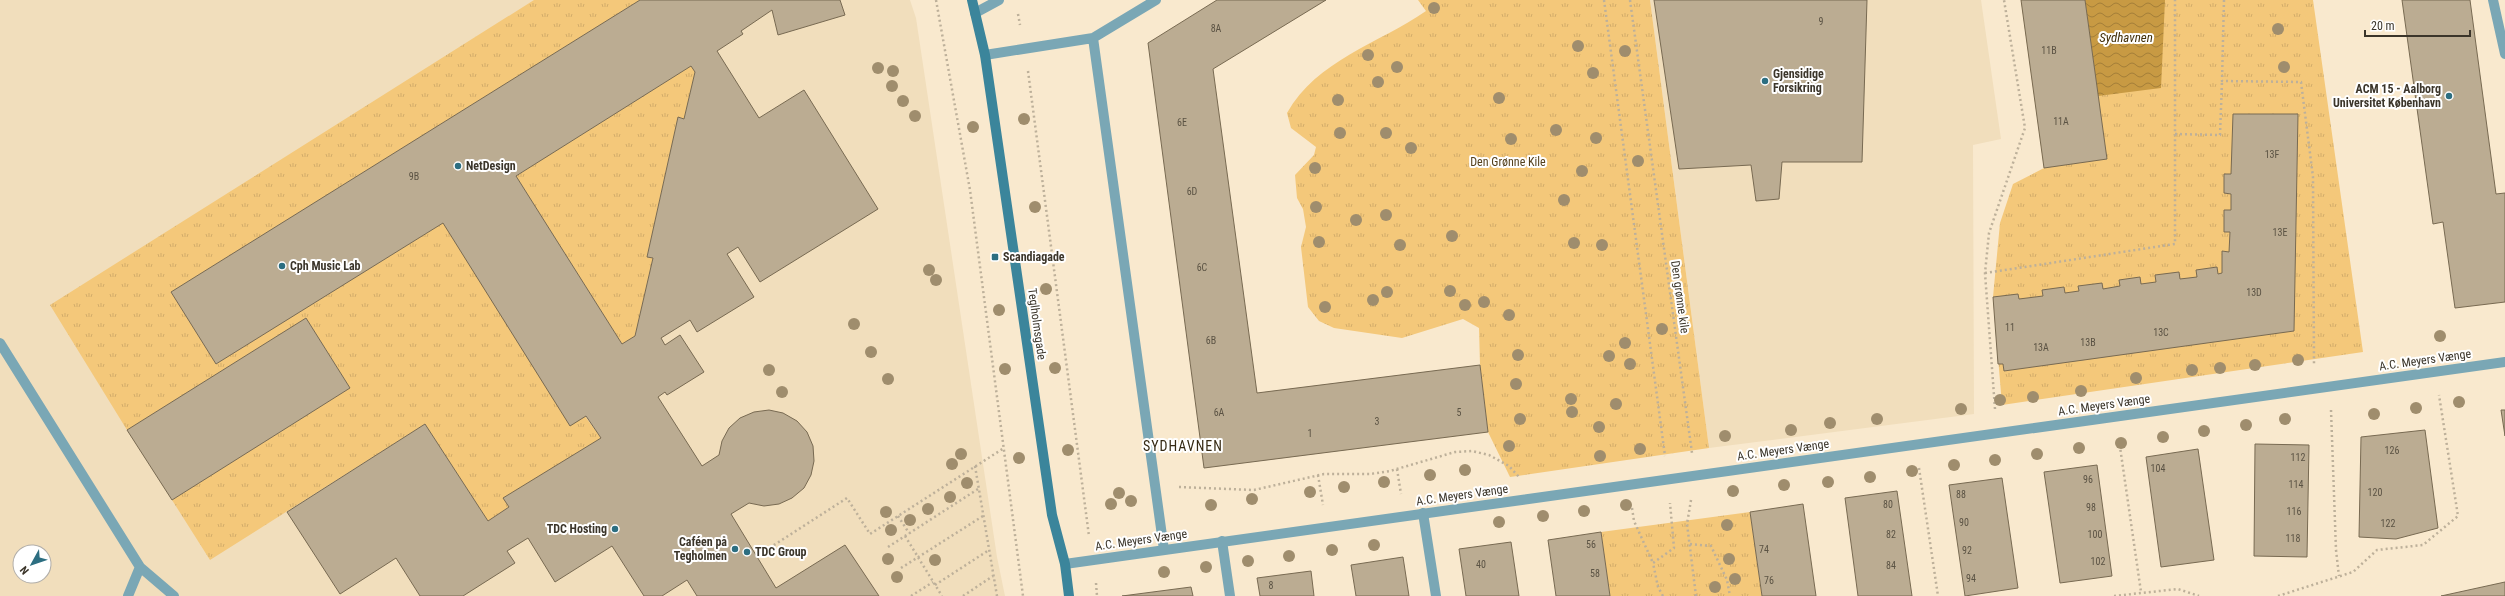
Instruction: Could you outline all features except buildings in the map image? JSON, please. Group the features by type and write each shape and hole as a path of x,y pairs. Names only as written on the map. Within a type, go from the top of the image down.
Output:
{"street":[{"name":"Teglholmsgade","path":"972,0 985,55 1052,515 1064,564 1069,596"},
{"path":"975,13 999,0"},
{"path":"985,55 1093,38 1156,0"},
{"path":"2494,0 2505,54"},
{"path":"1093,38 1164,550"},
{"path":"0,343 140,566 174,596"},
{"name":"A.C. Meyers Vænge","path":"1064,564 2505,362"},
{"path":"1423,513 1436,596"},
{"path":"1222,541 1230,596"},
{"path":"128,596 140,566"}],"path":[{"path":"936,0 970,190 1023,596"},
{"path":"1604,0 1668,479 1674,548 1653,563"},
{"name":"Den grønne kile","path":"1630,0 1695,475 1687,524 1696,596"},
{"path":"1996,433 1985,273 1989,233 2025,128 2004,0"},
{"path":"1985,273 2175,244 2176,0"},
{"path":"2176,134 2220,135 2224,0"},
{"path":"1017,12 1025,49 1098,596"},
{"path":"2222,81 2301,82 2313,177 2314,388"},
{"path":"2278,596 2353,572 2377,550 2423,545 2458,516 2435,371"},
{"path":"2331,386 2336,550 2339,576"},
{"path":"2115,416 2141,592"},
{"path":"1915,444 1938,596"},
{"path":"757,556 847,498 870,534 1004,448"},
{"path":"1155,489 1196,486 1254,490 1318,475 1390,471 1449,454 1472,451 1489,455 1509,466 1517,474 1532,498"},
{"path":"975,466 997,596"},
{"path":"1318,475 1327,527"},
{"path":"1628,485 1634,520 1653,563 1658,587 1663,596"},
{"path":"888,547 978,489"},
{"path":"898,516 909,534"},
{"path":"901,568 983,516"},
{"path":"905,536 942,596"},
{"path":"1689,544 1711,546 1726,580 1730,596"},
{"path":"935,585 989,550"},
{"path":"963,596 993,576"},
{"path":"911,596 933,582"},
{"path":"2114,596 2178,588 2199,596"}],"shaded area":[{"path":"0,0 910,0 916,18 997,557 1005,596 0,596"},
{"path":"1650,0 1981,0 2001,139 1973,145 1974,414 1709,448"}],"green space":[{"path":"534,0 640,0 171,292 216,364 443,223 601,438 504,498 509,507 488,521 425,424 210,560 172,500 350,388 306,318 127,430 50,305"},
{"name":"Den Grønne Kile","path":"1418,0 1650,0 1709,448 1510,477 1488,432 1480,365 1479,328 1463,319 1402,338 1334,328 1319,321 1308,307 1301,247 1306,227 1303,209 1297,198 1295,175 1314,155 1316,147 1291,128 1287,113 1300,95 1315,79 1332,66 1350,54 1426,11"},
{"path":"2021,0 2313,0 2363,352 2002,405 1993,297 2000,223 2013,184 2044,168"},
{"path":"691,66 695,72 684,119 678,117 647,257 653,258 635,336 622,344 516,176"},
{"path":"1750,512 1762,596 1610,596 1601,532"}],"water":[{"name":"Sydhavnen","path":"2085,0 2165,0 2161,88 2098,96"}],"place":[{"name":"Gjensidige Forsikring","path":"1765,81"},
{"name":"ACM 15 - Aalborg Universitet København","path":"2449,96"},
{"name":"NetDesign","path":"458,166"},
{"name":"Scandiagade","path":"995,257"},
{"name":"Cph Music Lab","path":"282,266"},
{"name":"TDC Hosting","path":"615,529"},
{"name":"Caféen på Tegholmen","path":"735,549"},
{"name":"TDC Group","path":"747,552"}],"district":[{"name":"SYDHAVNEN","path":"1183,446"}]}
